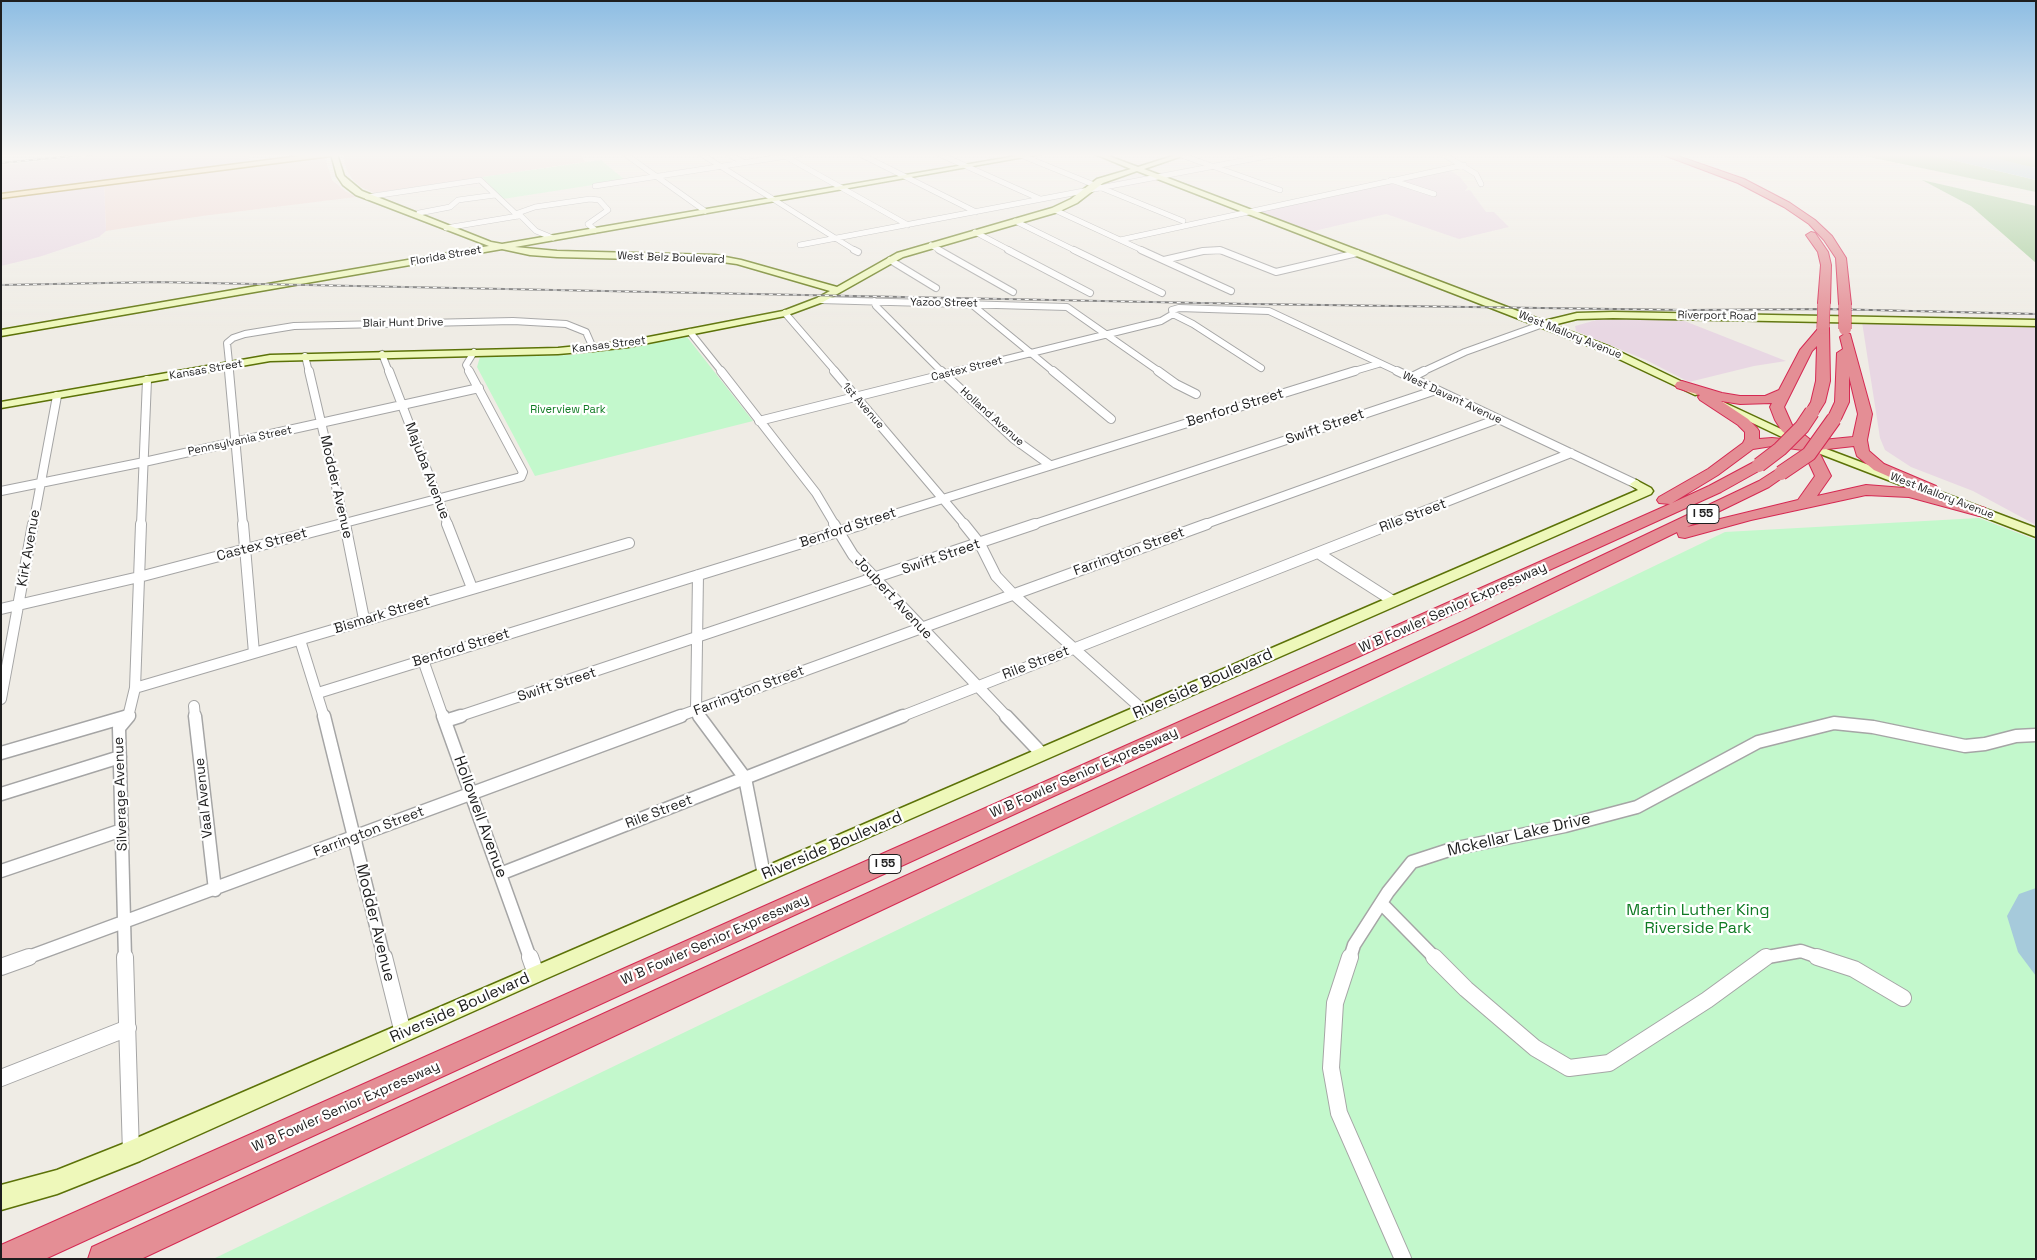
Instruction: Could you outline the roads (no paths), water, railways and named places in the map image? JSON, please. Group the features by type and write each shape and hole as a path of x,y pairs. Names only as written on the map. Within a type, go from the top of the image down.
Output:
{"highway":[{"name":"W B Fowler Senior Expressway","path":"8,1259 1602,541 1715,488 1754,455 1780,449 1802,427 1818,402 1823,381 1826,265 1823,252 1813,237 1786,213"},
{"path":"1798,213 1812,222 1828,238 1841,258 1846,304 1847,364 1861,394 1865,414 1860,440 1862,453 1879,467 1979,511"},
{"path":"1804,503 1823,476 1809,446 1787,428 1778,407 1806,350 1823,329"},
{"name":"W B Fowler Senior Expressway","path":"104,1259 1452,634 1764,484 1809,454 1834,419 1842,402 1847,364"},
{"path":"1682,385 1740,400 1767,400 1784,393"},
{"path":"1705,397 1743,422 1752,431 1754,455 1772,442 1809,446 1846,444 1860,440"},
{"path":"1624,552 1708,526 1866,490 1883,489 1910,492 1979,511"}],"street":[{"path":"412,213 446,228 500,247"},
{"path":"416,214 423,213"},
{"path":"595,230 588,224 603,213"},
{"name":"Florida Street","path":"1,332 695,213"},
{"path":"795,213 858,252"},
{"path":"886,213 908,225"},
{"path":"800,245 972,213"},
{"name":"Kansas Street","path":"1,405 270,358 558,351 593,348 690,332 785,313 820,300 890,260 932,245 1045,213"},
{"path":"1061,213 1231,291"},
{"path":"1163,213 1183,221"},
{"path":"1120,240 1242,213"},
{"name":"West Mallory Avenue","path":"1255,213 1606,349 1809,446 2036,533"},
{"path":"446,228 518,214 536,231 553,238"},
{"path":"1014,221 1162,293"},
{"path":"975,232 1090,293"},
{"path":"932,245 1013,292"},
{"name":"West Belz Boulevard","path":"500,247 558,254 715,258 738,262 838,290"},
{"path":"1164,260 1203,251 1220,250 1276,272 1356,253"},
{"path":"890,260 936,288"},
{"name":"Yazoo Street","path":"820,300 1067,307 1106,334"},
{"name":"Holland Avenue","path":"874,301 876,306 945,375 1014,439 1050,465"},
{"path":"970,303 1111,419"},
{"name":"West Davant Avenue","path":"1172,312 1179,308 1248,309 1269,312 1636,484"},
{"path":"1172,312 1261,368"},
{"name":"Castex Street","path":"759,421 1161,321 1172,312"},
{"name":"1st Avenue","path":"785,313 980,544 996,576 1013,594 1143,710"},
{"name":"Riverport Road","path":"1410,378 1472,349 1543,324 1585,316 1653,315 2036,323"},
{"name":"Blair Hunt Drive","path":"228,366 227,343 233,338 266,329 294,326 535,322 580,328 586,332 593,348"},
{"name":"Joubert Avenue","path":"690,332 816,492 838,532 853,554 874,579 1042,754"},
{"path":"1106,334 1176,384 1196,394"},
{"path":"474,352 466,365 478,388"},
{"name":"Majuba Avenue","path":"382,354 472,588"},
{"name":"Modder Avenue","path":"304,356 345,524 364,619"},
{"name":"Benford Street","path":"318,693 1378,364"},
{"path":"228,366 254,653"},
{"name":"Silverage Avenue","path":"131,1153 119,728 130,715 135,688 147,380"},
{"name":"Castex Street","path":"1,609 139,577 521,477 523,472 478,388"},
{"name":"Pennsylvania Street","path":"1,491 144,462 478,388"},
{"name":"Swift Street","path":"445,721 980,544 1436,390"},
{"name":"Kirk Avenue","path":"1,700 57,396"},
{"name":"Farrington Street","path":"1,967 215,890 920,627 1498,419"},
{"name":"Rile Street","path":"500,874 1571,453"},
{"name":"Riverside Boulevard","path":"1,1198 57,1182 131,1153 536,974 1647,491 1636,484"},
{"name":"Bismark Street","path":"135,688 300,640 364,619 629,543"},
{"path":"1318,553 1393,601"},
{"path":"698,575 696,711 745,778 764,875"},
{"name":"Modder Avenue","path":"300,640 318,693 403,1033"},
{"name":"Hollowell Avenue","path":"423,660 536,974"},
{"name":"Vaal Avenue","path":"194,706 215,890"},
{"path":"1,753 130,715"},
{"name":"Mckellar Lake Drive","path":"1403,1259 1339,1113 1331,1068 1335,1003 1354,945 1381,903 1412,862 1452,849 1565,826 1637,806 1758,742 1834,723 1873,727 1965,746 2036,734"},
{"path":"1,794 120,758"},
{"path":"1,871 122,830"},
{"path":"1381,903 1466,989 1535,1048 1570,1068 1609,1063 1707,1000 1763,957 1801,951 1854,969 1903,998"},
{"path":"1,1078 128,1028"}],"water":[{"path":"2036,888 2036,976 2018,952 2007,916 2019,894"}],"railway":[{"path":"1,285 157,282 1251,304 1687,310 1830,309 2036,314"}],"park label":[{"name":"Riverview Park","path":"568,410"},
{"name":"Martin Luther King Riverside Park","path":"1698,920"}]}
